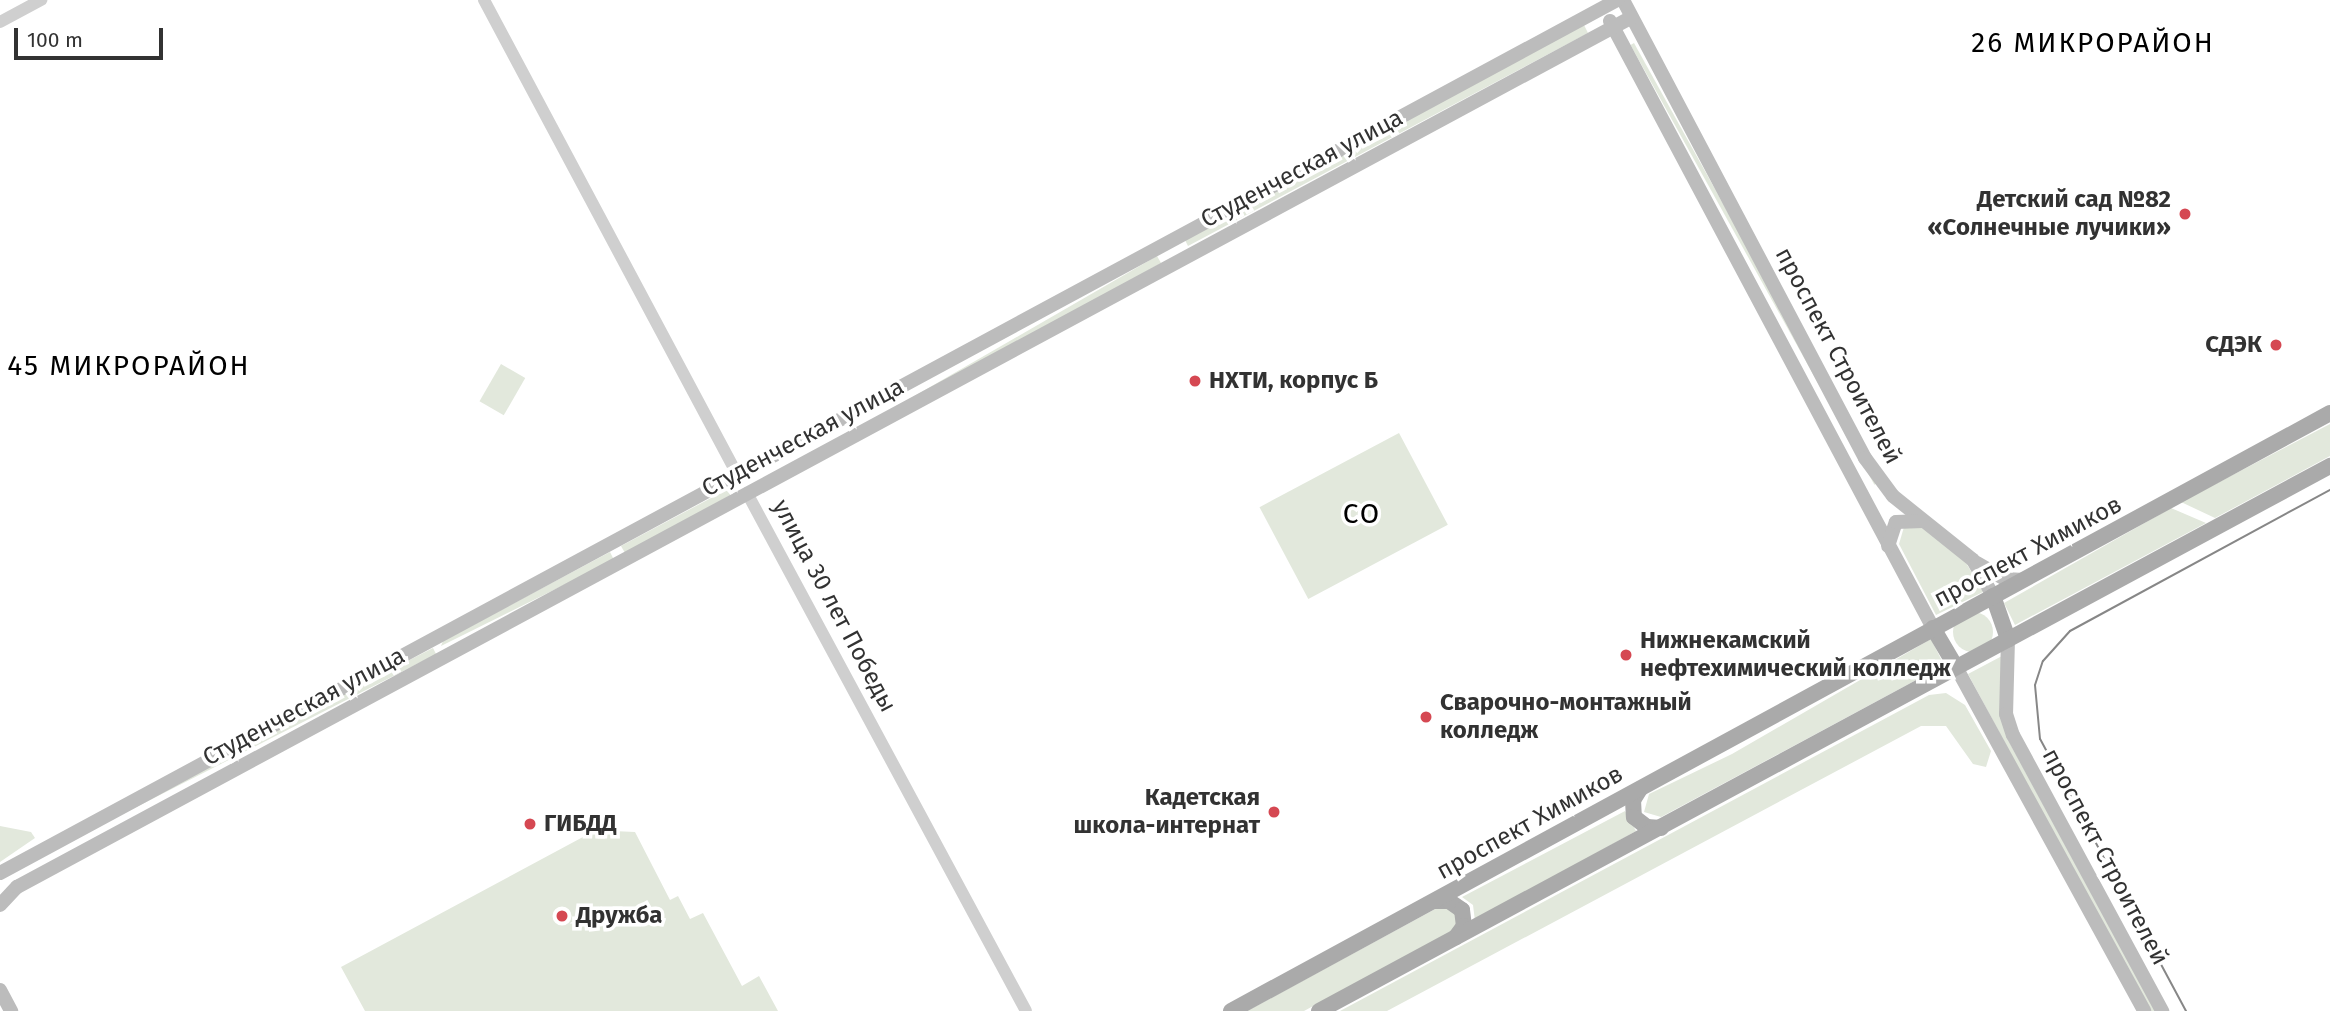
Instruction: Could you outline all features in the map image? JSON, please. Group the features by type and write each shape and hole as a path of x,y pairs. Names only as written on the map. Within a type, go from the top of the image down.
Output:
{"main road":[{"name":"Студенческая улица","path":"0,873 1159,249 1601,4 1617,0"},
{"name":"проспект Строителей","path":"1623,0 1881,483 1973,560 1993,596 2008,639 2006,714 2013,735 2162,1011"},
{"name":"проспект Строителей","path":"1601,4 1888,548 2144,1011"},
{"name":"Студенческая улица","path":"0,905 17,887 1632,17"},
{"path":"1177,239 1188,254"},
{"path":"1159,249 1170,264"},
{"name":"проспект Химиков","path":"1231,1011 2330,413"},
{"path":"1319,1011 2330,466"},
{"name":"улица 30 лет Победы","path":"737,474 747,494"},
{"path":"1861,496 1880,495 1881,483"},
{"path":"1888,548 1896,522 1931,523"},
{"path":"605,548 618,552 617,565"},
{"path":"1973,560 2006,579 2024,580"},
{"path":"441,637 437,650 451,654"},
{"path":"1640,789 1632,804 1634,817 1643,826 1661,828"},
{"path":"1433,902 1449,901 1462,911 1464,926 1454,939"},
{"path":"0,990 11,1011"}],"street":[{"path":"0,22 41,0"},
{"name":"улица 30 лет Победы","path":"484,0 737,474"},
{"name":"улица 30 лет Победы","path":"747,494 1026,1011"}],"shaded area":[{"path":"1584,25 1588,33 1188,246 1185,240"},
{"path":"1634,43 1878,483 1874,485 1631,45"},
{"path":"1157,256 1161,263 763,493 759,486"},
{"path":"501,364 525,378 504,415 480,401"},
{"path":"2330,424 2330,456 2215,518 2181,502"},
{"path":"1399,433 1448,525 1308,599 1259,507"},
{"path":"726,490 731,495 625,553 621,546"},
{"path":"2171,508 2206,523 2015,625 2004,603"},
{"path":"1904,527 1923,528 1965,561 1983,592 1936,615 1899,544"},
{"path":"610,552 614,560 441,646 443,641"},
{"path":"1973,612 1981,613 1987,618 1992,624 1992,640 1987,646 1981,651 1973,652 1965,651 1959,646 1954,640 1953,632 1954,624 1959,618 1965,613"},
{"path":"1931,639 1944,665 1661,817 1644,812 1649,794 1732,754"},
{"path":"433,648 436,654 0,876 0,869"},
{"path":"2002,656 2007,738 2155,1011 2149,1011 1968,674"},
{"path":"1946,693 1965,705 1991,751 1986,767 1973,764 1946,726 1921,726 1387,1011 1340,1011 1929,695"},
{"path":"1625,811 1636,831 1475,921 1473,905 1462,897"},
{"name":"Дружба","path":"609,823 613,831 635,832 670,900 678,896 690,919 703,913 742,986 759,976 778,1011 365,1011 341,967"},
{"path":"0,826 31,832 35,838 0,862"},
{"path":"1439,907 1454,909 1458,923 1452,931 1304,1011 1247,1011"}],"tram line":[{"path":"2186,1011 2040,739 2035,685 2043,661 2070,631 2330,490"}],"place":[{"name":"Детский сад №82 «Солнечные лучики»","path":"2185,214"},
{"name":"СДЭК","path":"2276,345"},
{"name":"НХТИ, корпус Б","path":"1195,381"},
{"name":"Нижнекамский нефтехимический колледж","path":"1626,655"},
{"name":"Сварочно-монтажный колледж","path":"1426,717"},
{"name":"Кадетская школа-интернат","path":"1274,812"},
{"name":"ГИБДД","path":"530,824"},
{"name":"Дружба","path":"562,916"}],"district":[{"name":"26 МИКРОРАЙОН","path":"2093,43"},
{"name":"45 МИКРОРАЙОН","path":"129,366"},
{"name":"СО","path":"1362,514"}]}
